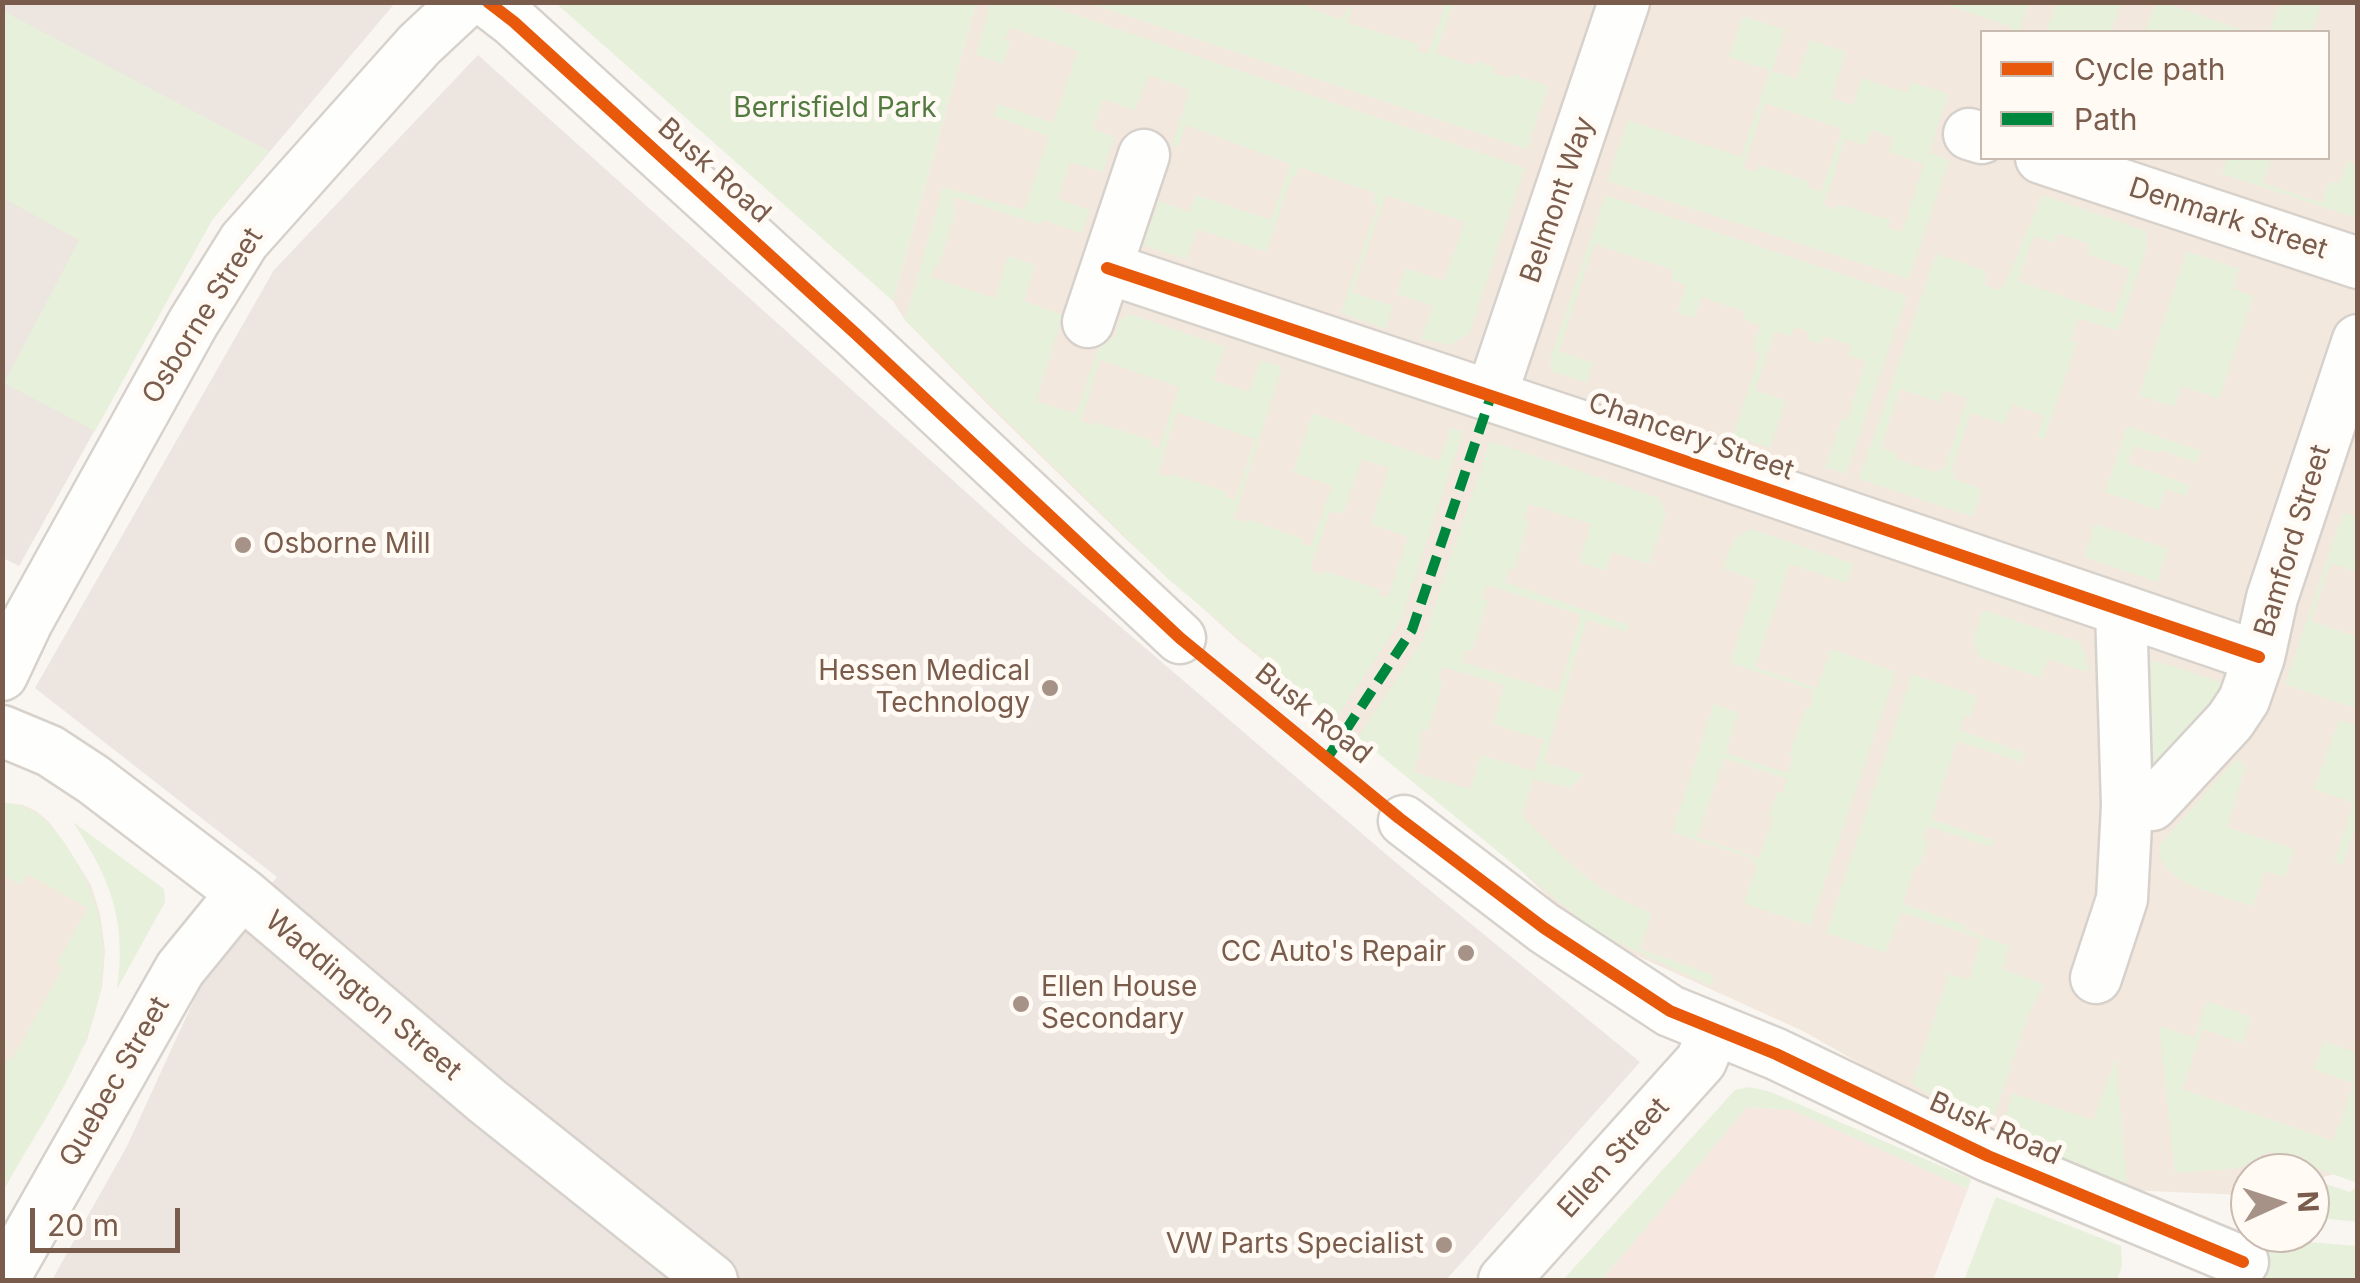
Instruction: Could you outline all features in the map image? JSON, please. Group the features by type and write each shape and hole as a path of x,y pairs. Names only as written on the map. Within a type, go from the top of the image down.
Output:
{"street":[{"name":"Osborne Street","path":"2,675 15,615 244,241 407,58 464,2"},
{"name":"Busk Road","path":"488,2 856,334 1180,638"},
{"name":"Belmont Way","path":"1491,396 1624,2"},
{"path":"1088,322 1144,155"},
{"name":"Denmark Street","path":"2047,160 2358,262"},
{"name":"Chancery Street","path":"1107,268 2259,656"},
{"name":"Bamford Street","path":"2127,806 2152,805 2230,722 2244,700 2272,598 2358,340"},
{"path":"2096,978 2122,899 2127,806 2120,610"},
{"name":"Waddington Street","path":"2,731 50,751 94,780 242,894 487,1100 712,1280"},
{"name":"Busk Road","path":"1404,821 1544,928 1654,1002 1776,1054 1988,1156 2243,1262"},
{"name":"Quebec Street","path":"3,1280 180,969 242,894"},
{"name":"Ellen Street","path":"1504,1280 1701,1062 1714,1030"}],"shaded area":[{"path":"3,3 395,3 212,220 19,566 3,558"},
{"path":"976,3 2357,3 2357,1169 2330,1175 2330,1153 2230,1153 2230,1194 2128,1190 1985,1135 1803,1031 1620,948 1561,909 1509,859 1237,639 1129,542 905,320 893,301"},
{"path":"478,55 1025,545 1394,861 1640,1062 1446,1280 52,1280 127,1146 216,952 277,877 35,688 274,270"},
{"path":"2,804 36,811 66,845 91,885 105,951 102,987 87,1040 3,1191"},
{"path":"1747,1107 1792,1110 1968,1189 1933,1280 1602,1280"}],"green space":[{"path":"2056,2 2121,3 2112,30 2047,30"},
{"path":"2280,2 2322,3 2313,30 2270,30"},
{"name":"Berrisfield Park","path":"976,3 893,301 557,4"},
{"path":"990,3 1041,3 1525,168 1469,334 1450,345 1421,339 1433,306 1397,294 1406,268 1444,281 1465,222 1386,195 1352,292 1393,306 1386,329 1341,313 1378,205 1373,202 1375,193 1299,167 1296,177 1292,176 1266,252 1197,229 1186,259 1143,245 1159,201 1189,212 1196,195 1271,220 1290,164 1186,125 1178,147 1172,145 1190,90 1149,75 1135,110 1103,99 1093,129 1114,137 1103,172 1070,162 1058,199 1090,210 1082,233 1043,220 1041,225 955,197 952,209 956,211 939,266 935,265 931,277 995,298 1008,256 1035,265 1024,301 1063,315 1036,401 1076,414 1101,340 1114,339 1120,320 1130,314 1225,347 1213,380 1249,392 1261,360 1282,367 1234,519 1245,523 1247,519 1303,539 1302,544 1311,546 1332,486 1293,472 1313,413 1439,461 1451,427 1463,432 1401,620 1336,719 1167,578 905,320 943,187 1024,210 1049,136 993,116 998,104 1053,123 1078,51 1010,27 1003,64 976,55","holes":["1100,360 1179,387 1159,448 1150,445 1151,440 1081,421","1177,412 1255,439 1235,500 1226,497 1227,492 1171,474 1158,474","1362,459 1389,468 1371,524 1408,537 1388,597 1379,595 1381,590 1325,571 1323,575 1310,570 1330,511 1343,514"]},
{"path":"1089,3 1307,3 1307,7 1340,19 1353,3 1347,23 1419,44 1417,51 1427,54 1446,3 1453,3 1436,53 1474,66 1477,61 1510,79 1512,74 1548,86 1527,149"},
{"path":"1941,3 2029,3 2020,30 2011,30 2012,27"},
{"path":"2156,3 2165,3 2243,30 2146,30"},
{"path":"3,11 269,151 212,220 95,431 4,383 79,240 3,198"},
{"path":"1743,16 1785,30 1772,71 1797,79 1810,40 1846,52 1831,98 1853,105 1862,78 1908,93 1912,82 1948,94 1929,153 1949,160 1909,279 1607,181 1628,120 1741,157 1770,71 1729,57","holes":["1765,103 1842,129 1821,192 1808,188 1810,182 1759,165 1756,172 1743,168","1872,130 1893,138 1889,152 1924,164 1902,232 1888,228 1890,220 1838,204 1835,210 1824,205 1845,139 1865,145"]},
{"path":"2226,160 2270,160 2263,183 2322,203 2329,182 2339,184 2347,161 2357,164 2354,217 2222,174"},
{"path":"1605,195 1907,296 1846,474 1825,467 1842,419 1847,420 1866,361 1848,355 1851,345 1824,336 1820,344 1807,340 1808,332 1795,327 1791,336 1775,331 1755,390 1786,401 1770,448 1733,435 1760,353 1752,350 1760,326 1744,319 1745,312 1702,297 1694,318 1677,312 1686,285 1671,280 1673,270 1594,244 1559,351 1593,363 1587,383 1551,371 1550,360"},
{"path":"2042,195 2146,231 2147,248 2118,331 2078,318 2071,340 2077,343 2044,439 2037,436 2044,416 2012,404 2004,424 1971,413 1951,472 1954,479 1982,489 1973,517 1859,479 1936,254 1986,271 1985,285 1997,290 2005,285","holes":["2058,233 2089,244 2087,254 2130,269 2114,314 2018,281 2034,236 2054,243","1900,389 1939,402 1944,390 1967,398 1944,470 1937,473 1896,459 1897,453 1881,448"]},
{"path":"2187,251 2239,269 2233,289 2253,296 2219,399 2182,386 2174,407 2139,395"},
{"path":"2127,426 2201,451 2197,463 2135,446 2128,463 2189,485 2186,496 2166,489 2159,510 2105,492"},
{"path":"1490,441 1659,498 1666,513 1649,564 1612,552 1606,571 1579,562 1591,524 1529,504 1524,519 1529,521 1514,570 1509,569 1505,582 1629,625 1627,632 1587,620 1544,762 1584,774 1570,788 1533,779 1522,816 1597,885 1652,913 1640,949 1714,975 1711,986 1596,932 1358,737 1423,640","holes":["1486,585 1581,615 1558,692 1463,662 1466,650 1472,651 1488,600 1482,598","1443,667 1504,685 1493,724 1544,740 1534,771 1481,755 1470,789 1414,772 1422,743 1418,741 1422,729 1428,731 1443,681 1438,679"]},
{"path":"2343,513 2357,517 2357,572 2331,563 2311,621 2357,637 2357,709 2285,684"},
{"path":"2095,524 2168,549 2157,582 2084,557"},
{"path":"1751,529 1854,564 1847,583 1790,564 1755,667 1817,688 1831,649 1896,672 1810,926 1744,903 1757,865 1752,863 1754,859 1672,832 1714,704 1738,713 1726,753 1788,773 1793,758 1789,756 1806,708 1810,709 1813,690 1730,663 1757,581 1723,568 1733,540","holes":["1724,758 1787,779 1783,793 1777,792 1759,858 1697,837"]},
{"path":"1983,610 2080,642 2090,670 2048,659 2041,678 1979,657 1973,641"},
{"path":"2153,660 2223,683 2217,709 2149,775 2141,673"},
{"path":"1912,674 1977,696 1970,718 1964,716 1959,730 2025,753 2021,762 1957,741 1931,819 1994,840 1991,847 1928,826 1923,839 1928,842 1920,866 1915,865 1903,904 1965,925 1965,930 2010,946 2002,969 2044,984 2027,1018 1989,1131 1912,1084 1949,974 1969,980 1982,939 1901,912 1886,953 1826,933"},
{"path":"2339,720 2358,726 2357,822 2343,865 2334,862 2354,803 2314,789"},
{"path":"2236,759 2246,766 2227,827 2294,849 2285,877 2265,871 2253,906 2192,886 2167,869 2160,857 2160,844"},
{"path":"3,804 37,814 65,844 94,899 103,944 101,986 90,1028 73,1069 3,1191 3,1069 8,1058 12,1060 63,968 57,963 88,908 27,874 21,885 3,875"},
{"path":"73,822 164,889 165,902 117,989 120,942 113,901 97,862"},
{"path":"2207,1001 2251,1017 2242,1043 2203,1029 2182,1089 2333,1141 2354,1084 2314,1069 2324,1041 2357,1053 2357,1183 2330,1173 2330,1153 2230,1153 2230,1169 2175,1173 2159,1026 2195,1038"},
{"path":"2116,1058 2127,1185 2001,1132 2012,1093 2093,1120"},
{"path":"1749,1087 1771,1092 1971,1179 1968,1189 1792,1110 1747,1107 1602,1280 1563,1280 1735,1090"},
{"path":"2330,1186 2350,1192 2357,1186 2357,1222 2330,1219"},
{"path":"1996,1197 2121,1246 2122,1266 2117,1280 1964,1280"},
{"path":"2330,1244 2357,1246 2357,1280 2256,1280 2265,1253 2330,1253"}],"marked path":[{"path":"1328,757 1412,630 1491,396"}],"cycle path":[{"path":"488,2 856,334 1180,638 1399,818 1544,928 1670,1011 1776,1054 1988,1156 2243,1262"},
{"path":"1107,268 2259,657"}],"place":[{"name":"Osborne Mill","path":"243,545"},
{"name":"Hessen Medical Technology","path":"1050,688"},
{"name":"CC Auto's Repair","path":"1466,953"},
{"name":"Ellen House Secondary","path":"1021,1004"},
{"name":"VW Parts Specialist","path":"1444,1245"}]}
